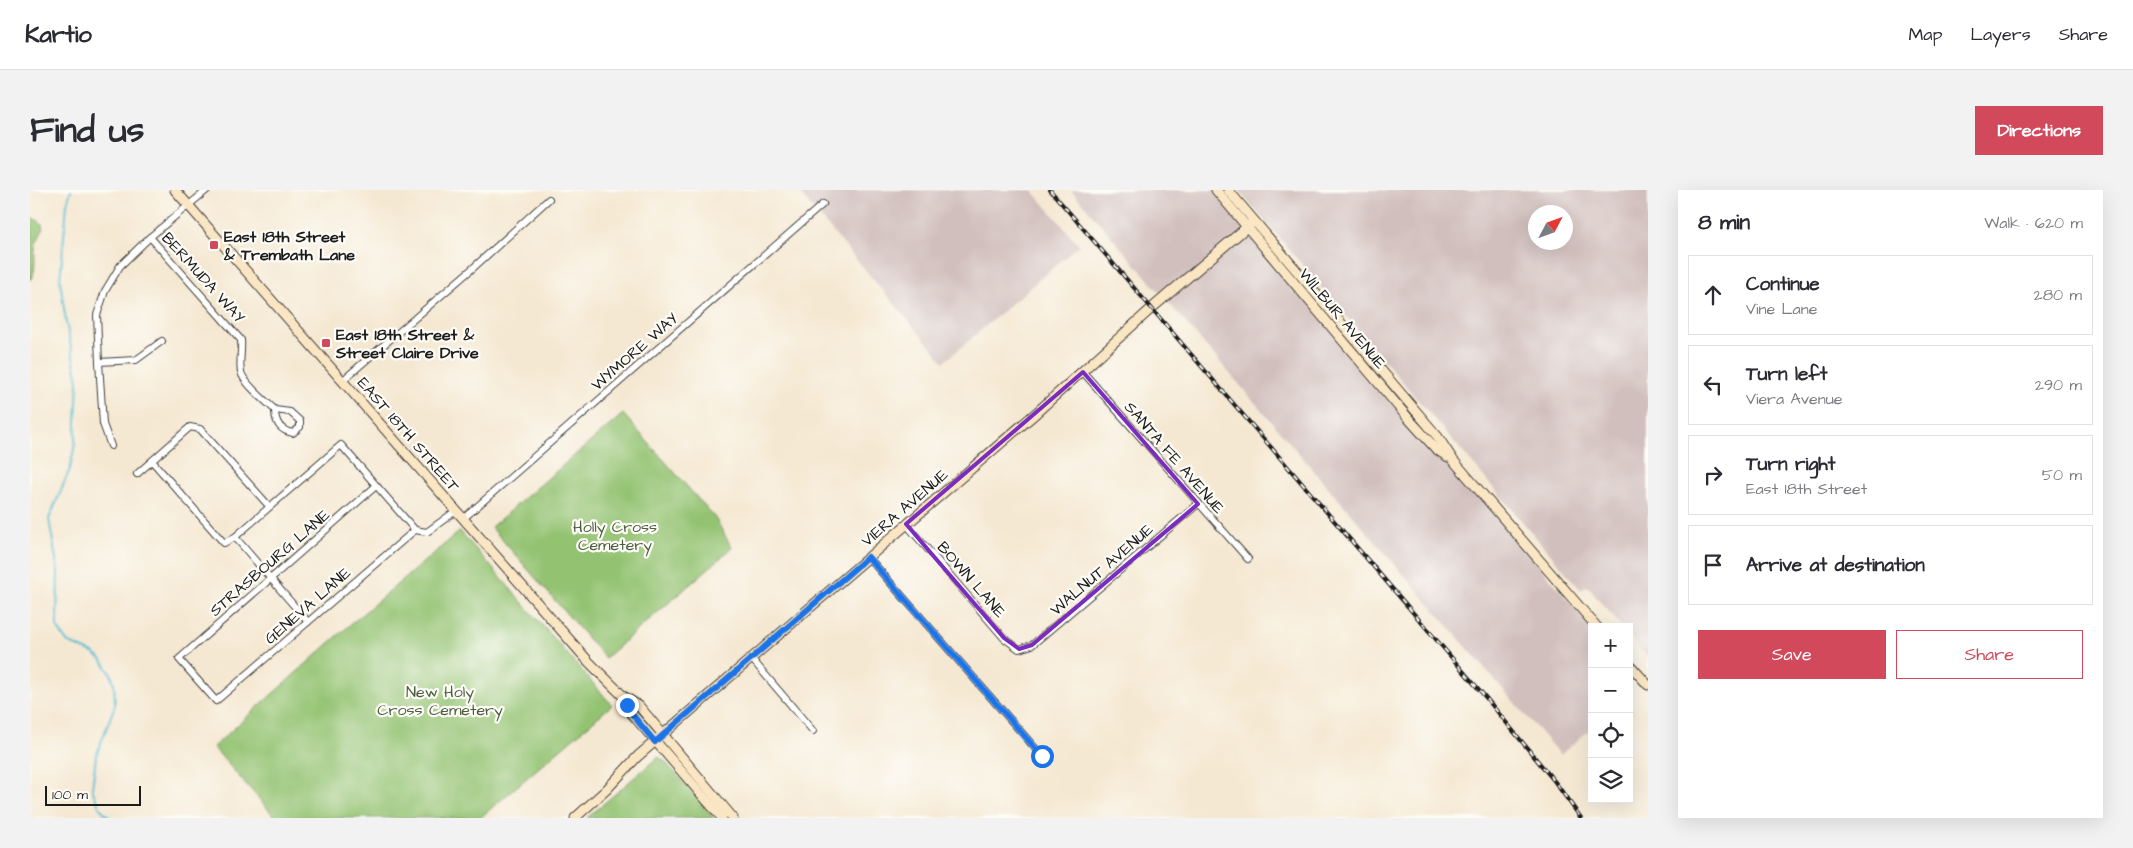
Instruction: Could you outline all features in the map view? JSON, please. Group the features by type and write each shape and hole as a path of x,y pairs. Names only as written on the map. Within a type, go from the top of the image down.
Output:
{"main road":[{"name":"EAST 18TH STREET","path":"176,190 588,662 623,696 639,706 733,818"},
{"name":"WILBUR AVENUE","path":"1216,190 1360,362 1436,449 1453,460"},
{"name":"WILBUR AVENUE","path":"1228,190 1438,438 1453,460 1594,623"},
{"name":"VIERA AVENUE","path":"575,818 606,790 638,756 1083,372 1158,302 1254,221"},
{"path":"1360,362 1369,356"},
{"path":"1633,668 1648,685"},
{"name":"EAST 18TH STREET","path":"623,696 631,713 722,818"}],"street":[{"path":"111,446 103,424 99,362 98,315 105,291 120,266 150,237 207,190"},
{"path":"342,380 472,268 548,199"},
{"name":"WYMORE WAY","path":"464,518 823,204"},
{"name":"BERMUDA WAY","path":"150,237 242,340 243,352 240,371 246,380 275,410"},
{"path":"99,362 136,360 162,341"},
{"name":"SANTA FE AVENUE","path":"1083,372 1248,560"},
{"path":"137,474 190,428 200,429 269,506"},
{"path":"152,461 224,543 235,537 341,445 415,530 427,532 457,510"},
{"name":"STRASBOURG LANE","path":"216,701 179,659 376,486"},
{"name":"WALNUT AVENUE","path":"1019,649 1032,645 1198,504"},
{"name":"BOWN LANE","path":"906,524 1004,638 1019,649"},
{"name":"GENEVA LANE","path":"216,701 415,530"},
{"path":"235,537 308,622"},
{"path":"868,557 1042,756"},
{"path":"751,658 813,731"}],"highlighted area":[{"path":"1083,372 1198,504 1032,645 1019,649 1004,638 906,524"}],"shaded area":[{"path":"797,190 1032,190 1079,245 944,362"},
{"path":"1071,190 1215,190 1589,623 1588,731 1560,755"},
{"path":"1238,190 1648,190 1648,658 1633,641 1633,623 1619,623 1587,586 1581,590"}],"green space":[{"path":"31,218 38,221 43,227 36,244 34,269 30,280"},
{"name":"Holly Cross Cemetery","path":"623,414 715,518 732,548 605,658 491,527"},
{"name":"New Holy Cross Cemetery","path":"460,531 612,705 480,818 276,818 213,747 353,622"},
{"path":"658,757 664,760 714,818 587,818"}],"waterway":[{"path":"71,190 67,204 60,280 78,381 75,443 70,469 49,519 58,571 57,627 67,642 93,653 101,659 111,674 114,684 115,705 96,756 92,789 100,808 110,818"}],"railway":[{"path":"1050,190 1482,693 1555,782 1581,818"}],"place":[{"name":"East 18th Street & Trembath Lane","path":"214,245"},
{"name":"East 18th Street & Street Claire Drive","path":"326,343"}],"route":[{"path":"627,705 631,713 655,742 868,557 1042,756"}]}
